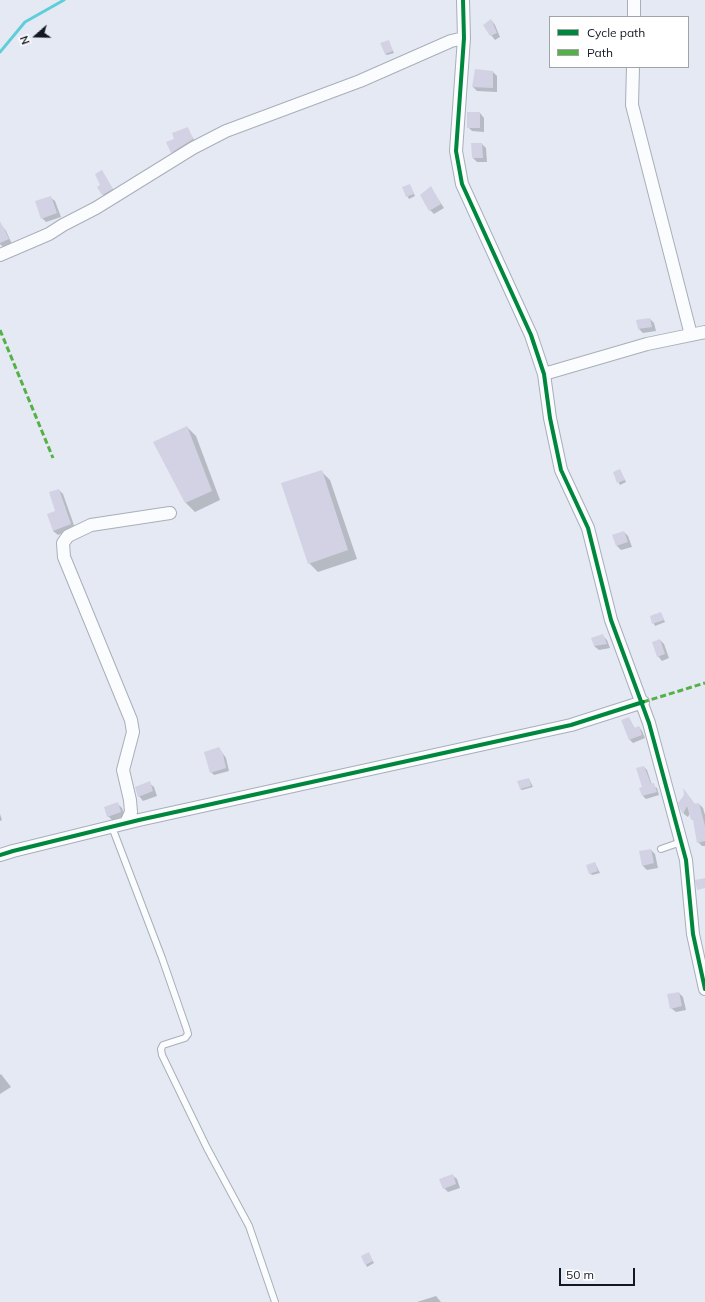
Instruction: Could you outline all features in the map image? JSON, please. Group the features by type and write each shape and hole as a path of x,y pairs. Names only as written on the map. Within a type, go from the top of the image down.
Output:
{"street":[{"path":"463,0 464,38 456,151 462,184 531,335 544,374 550,418 561,470 588,528 611,620 643,702 686,860 693,934 705,989"},
{"path":"634,0 634,16"},
{"path":"0,255 49,234 96,208 193,148 226,132 360,81 451,41 464,38"},
{"path":"633,68 632,105 691,335"},
{"path":"544,374 647,344 705,332"},
{"path":"126,823 131,812 130,800 123,770 133,732 131,720 64,557 63,543 68,536 91,525 170,513"},
{"path":"0,855 126,823 571,725 643,702"}],"lane":[{"path":"112,827 162,958 188,1034 185,1038 163,1045 161,1049 162,1054 204,1141 249,1226 275,1302"},
{"path":"661,849 681,842"}],"building":[{"path":"491,19 497,33 490,36 483,25"},
{"path":"389,40 393,51 385,54 380,43"},
{"path":"475,69 493,71 493,88 472,87"},
{"path":"467,112 480,112 480,128 467,128"},
{"path":"188,127 193,139 171,153 166,142 174,139 172,133"},
{"path":"471,143 482,143 483,158 472,158"},
{"path":"102,170 113,189 102,195 97,187 100,185 95,174"},
{"path":"410,184 414,194 406,197 402,187"},
{"path":"431,186 441,204 429,211 420,195"},
{"path":"51,196 57,213 41,219 35,201"},
{"path":"0,221 9,239 0,243"},
{"path":"650,318 652,327 638,329 636,320"},
{"path":"187,426 212,491 185,503 153,442"},
{"path":"620,469 625,480 617,483 613,472"},
{"path":"322,470 348,550 308,564 281,483"},
{"path":"59,489 71,524 53,531 47,514 55,511 49,492"},
{"path":"624,531 628,542 616,546 612,535"},
{"path":"661,612 664,620 652,624 650,616"},
{"path":"603,634 607,644 594,646 591,638"},
{"path":"660,639 665,654 657,657 652,642"},
{"path":"629,717 634,728 639,726 642,735 629,740 621,720"},
{"path":"219,747 223,754 226,768 210,773 204,752"},
{"path":"644,766 651,784 654,783 657,792 642,796 639,788 642,787 636,768"},
{"path":"529,778 531,786 520,789 517,781"},
{"path":"150,781 153,791 138,797 135,787"},
{"path":"683,788 695,804 699,803 705,826 705,841 697,843 693,820 691,820 687,806 683,814 680,809 678,803 684,795"},
{"path":"118,802 121,812 107,817 104,807"},
{"path":"651,849 654,863 642,866 639,851"},
{"path":"595,862 598,871 589,874 586,865"},
{"path":"705,878 705,888 697,890 695,880"},
{"path":"679,992 682,1006 670,1009 667,994"},
{"path":"453,1174 456,1184 443,1189 439,1179"},
{"path":"369,1252 373,1261 365,1265 361,1256"}],"waterway":[{"path":"0,52 25,22 64,0"}],"marked path":[{"path":"0,330 53,458"},
{"path":"643,702 705,683"}],"cycle path":[{"path":"463,0 464,38 456,151 462,184 531,335 544,374 550,418 561,470 588,528 611,620 649,723 686,860 693,934 705,989"},
{"path":"0,855 139,820 571,725 643,702"}]}
